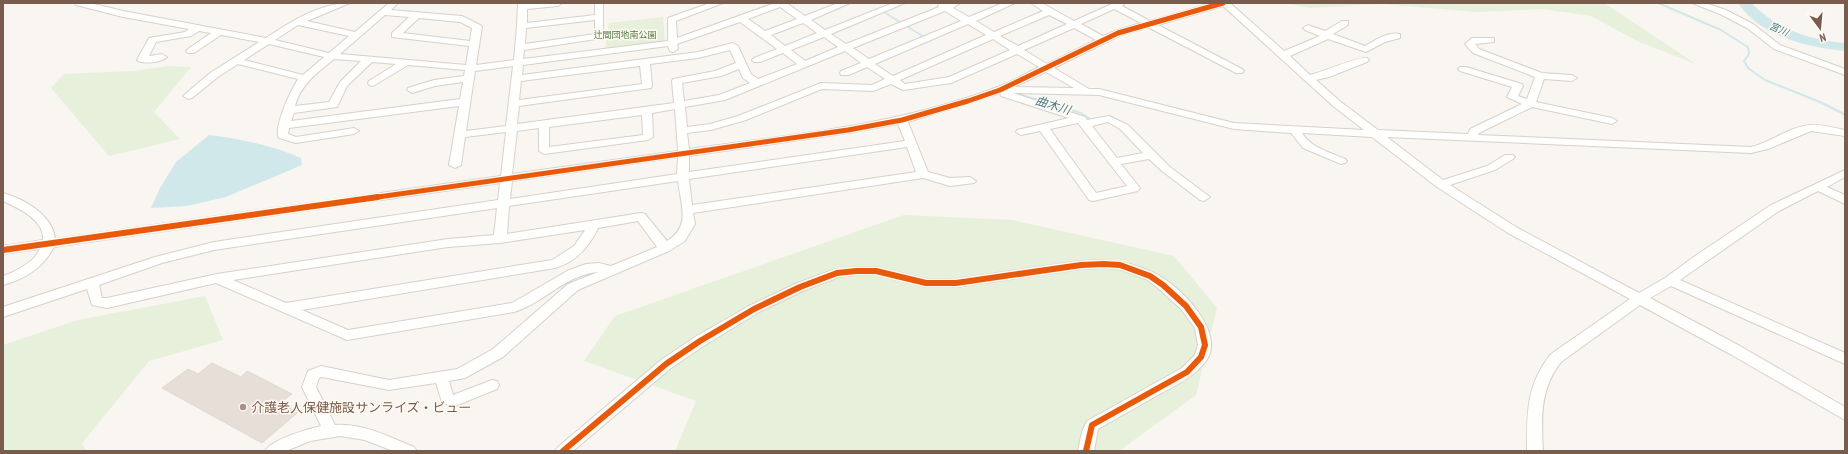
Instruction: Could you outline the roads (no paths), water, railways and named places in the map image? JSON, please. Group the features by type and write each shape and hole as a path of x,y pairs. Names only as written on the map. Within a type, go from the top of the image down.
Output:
{"street":[{"path":"79,3 123,14 266,41 331,56 405,62 470,73"},
{"path":"188,96 214,75 297,22 346,3"},
{"path":"354,131 296,140 283,136 282,132 293,95 305,78 394,3"},
{"path":"500,239 523,5 558,3"},
{"path":"519,48 600,36 599,3"},
{"path":"674,58 671,20 720,3"},
{"path":"412,90 470,73 518,63 672,43 782,3 803,19 904,87 951,80 1075,25 1118,4 1239,71"},
{"path":"763,35 846,3"},
{"path":"757,60 901,3"},
{"path":"459,135 647,111 721,98 846,48 943,5 956,3"},
{"path":"845,73 1011,3"},
{"path":"1035,3 1103,40"},
{"path":"3,250 848,130 902,120 998,90 1103,40 1150,23 1224,3 1284,55 1337,104 1441,184 1512,230 1735,350 1845,414"},
{"path":"1696,3 1723,12 1750,26 1777,47 1845,72"},
{"path":"943,5 1088,92"},
{"path":"681,131 711,126 742,118 821,86 873,88 1050,11"},
{"path":"384,12 462,20 477,27 455,164"},
{"path":"417,15 395,35 475,44"},
{"path":"522,26 599,17"},
{"path":"741,18 805,65"},
{"path":"297,22 356,35"},
{"path":"1284,55 1327,36 1345,22"},
{"path":"162,57 142,60 152,40 188,34 198,28"},
{"path":"1308,28 1366,49 1395,32"},
{"path":"190,51 219,32"},
{"path":"1491,40 1475,40 1470,44 1476,51 1540,76 1572,78"},
{"path":"516,79 645,63 704,54 733,46 747,76 758,84"},
{"path":"289,110 333,105 338,90 348,78 369,60"},
{"path":"1308,78 1326,75 1364,60"},
{"path":"236,61 305,78"},
{"path":"373,83 405,62"},
{"path":"514,104 647,86 645,63"},
{"path":"331,431 309,387 313,375 321,371 389,385 460,374 498,353 573,287 665,248 682,238 689,224 677,81 717,74 741,64"},
{"path":"1463,69 1518,86 1512,97 1530,104 1612,121"},
{"path":"1472,137 1474,131 1492,121 1517,113 1530,104 1540,76"},
{"path":"998,90 1099,92 1234,126 1751,150 1764,147 1799,131 1811,128 1845,132"},
{"path":"998,90 1083,122 1134,188 1093,196 1043,127"},
{"path":"285,125 464,102"},
{"path":"544,124 544,151 648,137 647,111"},
{"path":"1021,132 1043,127 1109,119 1124,127 1151,155 1204,197"},
{"path":"902,120 924,174"},
{"path":"1295,129 1297,136 1308,146 1340,161"},
{"path":"3,312 159,260 214,246 912,144"},
{"path":"1114,162 1151,155"},
{"path":"1441,184 1490,168 1509,157"},
{"path":"1535,451 1536,393 1546,369 1556,358 1639,299 1670,281 1700,258 1776,208 1845,173"},
{"path":"687,210 924,174 950,182 970,181"},
{"path":"1818,187 1845,200"},
{"path":"3,197 35,215 45,226 49,236 48,244 41,259 27,271 3,281"},
{"path":"92,283 97,302 100,304 217,278 448,243 500,239 592,226 641,217 665,248"},
{"path":"284,308 555,264 570,256 584,245 592,226"},
{"path":"563,451 680,354 754,309 817,280 837,274 868,270 926,283 956,283 1081,265 1120,265 1150,276 1163,285 1186,306 1201,327 1205,345 1201,357 1187,372 1092,425 1089,432 1086,451"},
{"path":"217,278 347,335 514,307 525,303 566,277 594,266 611,270"},
{"path":"1670,281 1845,359"},
{"path":"441,377 447,398 453,401 492,385"},
{"path":"273,451 311,435 331,431 350,431 409,451"}],"water":[{"path":"209,135 233,138 278,149 301,158 302,165 226,197 187,206 151,208 160,188 176,162"}],"waterway":[{"path":"1658,3 1721,30 1748,47 1749,54 1744,61 1748,68 1765,80 1820,102 1844,114"},
{"name":"宮川","path":"1744,3 1759,18 1780,31 1813,42 1845,47"},
{"name":"曲木川","path":"884,12 900,22"},
{"name":"曲木川","path":"908,27 924,37"},
{"name":"曲木川","path":"1015,93 1081,113 1090,119"}],"place":[{"name":"介護老人保健施設サンライズ・ビュー","path":"243,407"}],"park label":[{"name":"辻間団地南公園","path":"625,34"}]}
